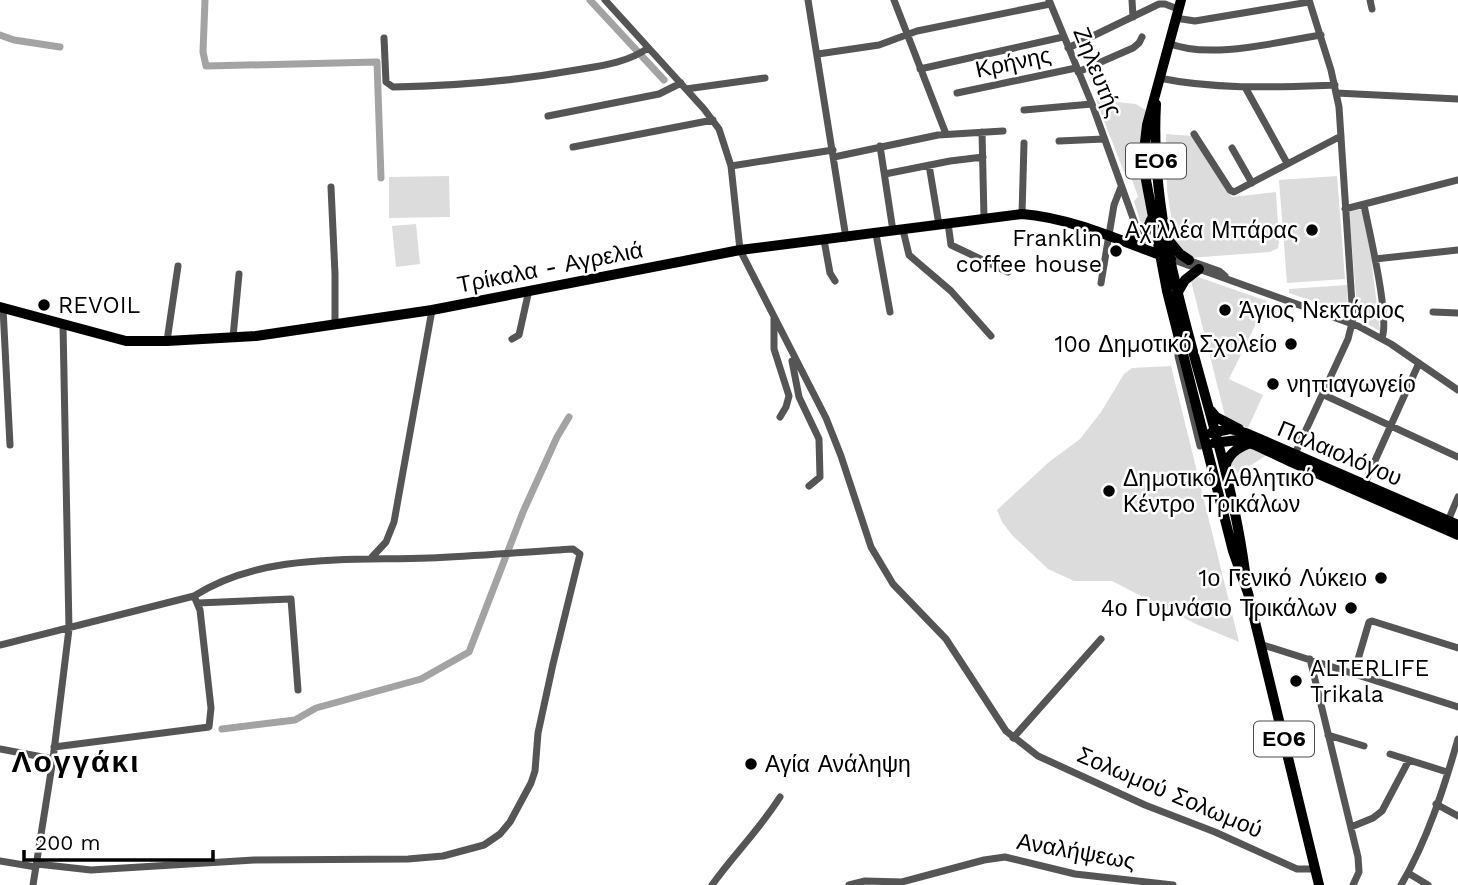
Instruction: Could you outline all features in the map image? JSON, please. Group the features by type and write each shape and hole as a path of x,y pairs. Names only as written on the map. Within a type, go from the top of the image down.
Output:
{"main road":[{"name":"ΕΟ6","path":"1178,9 1150,110 1145,142 1146,180 1152,212 1178,292 1208,406 1208,438 1225,474 1242,549 1248,593"},
{"name":"ΕΟ6","path":"1159,80 1155,125 1156,160 1168,239 1165,254 1179,337 1208,438 1233,551 1248,593 1319,885"},
{"path":"1137,240 1149,229 1152,212"},
{"name":"Τρίκαλα - Αγρελιά","path":"2,308 126,341 233,337 335,326 432,310 740,250 1022,215 1051,219 1165,254"},
{"name":"Τρίκαλα - Αγρελιά","path":"1108,236 1137,240 1165,254"},
{"path":"1168,239 1180,254 1189,260"},
{"path":"1178,292 1185,279 1199,269"},
{"path":"1208,406 1216,417 1248,438 1230,456 1225,464 1225,474"},
{"name":"Παλαιολόγου","path":"1208,438 1230,429 1458,535"},
{"name":"Παλαιολόγου","path":"1293,459 1364,485 1453,523"}],"street":[{"path":"606,0 645,50 683,86 713,120 723,137 731,166 740,250"},
{"path":"808,0 846,238"},
{"path":"894,0 946,134"},
{"path":"1132,0 1133,17"},
{"path":"1370,0 1372,9"},
{"path":"1068,48 1163,4 1178,9 1195,21 1309,1 1336,89 1352,323 1348,340 1293,459"},
{"path":"818,54 879,45 906,34 1049,2"},
{"name":"Ζηλευτής","path":"1049,2 1092,104 1137,240"},
{"path":"1168,43 1183,48 1212,51 1321,35"},
{"path":"920,69 1063,37"},
{"name":"Κρήνης","path":"957,93 1077,70 1133,48 1142,37"},
{"path":"384,38 385,80 393,87 514,79 627,59 645,50"},
{"path":"548,116 659,94 683,86 765,79"},
{"path":"1159,80 1245,88 1336,89 1458,99"},
{"path":"1245,88 1287,163"},
{"path":"1024,110 1092,104"},
{"path":"573,146 713,120"},
{"path":"731,166 833,154 946,134 1003,131"},
{"path":"982,132 984,218"},
{"path":"1194,134 1231,191 1252,183 1341,136"},
{"path":"1059,142 1104,139"},
{"path":"1022,215 1024,143"},
{"path":"880,146 898,231 909,255 951,291 991,336"},
{"path":"1232,148 1252,183"},
{"path":"885,174 929,164 983,157"},
{"path":"929,164 943,224 951,245 1008,272"},
{"path":"1345,209 1458,180"},
{"path":"331,187 335,326"},
{"path":"1101,283 1116,197 1121,187"},
{"path":"1364,205 1375,259 1384,328 1382,338"},
{"path":"876,234 890,312"},
{"path":"824,240 830,273 835,281"},
{"name":"Σολωμού Σολωμού","path":"740,250 834,437 865,532 880,563 913,607 946,639 986,702 1013,738 1038,756 1145,805 1215,832 1297,869 1315,869"},
{"path":"1375,259 1458,250"},
{"path":"1165,254 1219,271 1231,281"},
{"path":"1165,254 1231,281 1352,323 1382,338 1458,390"},
{"path":"167,341 178,266"},
{"path":"233,337 239,274"},
{"path":"512,339 519,335 529,290"},
{"path":"2,308 10,445"},
{"path":"372,557 386,542 394,522 432,310"},
{"path":"1433,312 1458,313"},
{"path":"774,318 774,349 789,396 780,417"},
{"path":"33,885 53,759 69,629 64,325"},
{"path":"789,346 799,397 815,428 820,446 820,477 809,486"},
{"path":"1364,485 1419,363"},
{"path":"1322,394 1458,457"},
{"path":"1453,523 1458,497"},
{"path":"0,861 91,870 254,860 408,859 443,856 484,845 500,834 510,822 531,783 535,771 538,733 553,664 581,559 578,551 573,549 430,558 372,557 284,565 224,580 196,599"},
{"path":"54,747 209,727 210,702 200,610 196,599"},
{"path":"0,645 108,617 196,599 291,599 298,690"},
{"path":"1353,673 1369,622 1372,621 1458,648"},
{"path":"1013,738 1101,639"},
{"path":"1261,644 1458,707"},
{"path":"1310,659 1359,868 1353,885"},
{"path":"1328,735 1364,746"},
{"path":"1401,885 1436,804 1457,743"},
{"path":"0,749 53,759"},
{"path":"1390,754 1447,772"},
{"path":"1351,827 1382,811 1409,760"},
{"path":"712,885 764,823 780,797"},
{"path":"1436,804 1458,816"},
{"name":"Αναλήψεως","path":"854,884 902,882 1005,857 1085,876 1173,885"},
{"path":"1408,873 1428,885"}],"shaded area":[{"path":"1096,100 1136,104 1147,111 1150,220 1143,230 1134,201 1138,197 1129,171 1124,172"},
{"path":"1166,134 1193,136 1232,197 1276,192 1278,248 1270,252 1189,258 1175,241 1167,190"},
{"path":"449,176 450,217 389,218 389,177"},
{"name":"Αχιλλέα Μπάρας","path":"1337,176 1345,279 1287,283 1279,180"},
{"path":"1362,209 1380,331 1358,319 1349,212"},
{"path":"416,224 420,264 396,267 392,226"},
{"path":"1198,277 1267,301 1229,379 1263,395 1248,428 1226,420 1191,281"},
{"path":"1347,285 1348,313 1289,293 1289,289"},
{"name":"Δημοτικό Αθλητικό Κέντρο Τρικάλων","path":"1171,366 1239,642 1198,625 1112,581 1074,581 1048,569 1012,535 997,510 1049,462 1080,439 1101,412 1124,374 1132,368"},
{"path":"1249,448 1267,455 1232,477 1230,466 1233,455"}],"waterway":[{"path":"205,0 203,52 206,66 377,62 381,178"},
{"path":"590,0 664,80"},
{"path":"0,35 14,40 60,47"},
{"path":"222,729 295,720 316,708 421,679 469,652 523,512 569,417"}],"place":[{"name":"Αχιλλέα Μπάρας","path":"1312,230"},
{"name":"Franklin coffee house","path":"1116,251"},
{"name":"REVOIL","path":"44,305"},
{"name":"Άγιος Νεκτάριος","path":"1225,310"},
{"name":"10ο Δημοτικό Σχολείο","path":"1291,344"},
{"name":"νηπιαγωγείο","path":"1273,384"},
{"name":"Δημοτικό Αθλητικό Κέντρο Τρικάλων","path":"1109,491"},
{"name":"1ο Γενικό Λύκειο","path":"1381,578"},
{"name":"4ο Γυμνάσιο Τρικάλων","path":"1351,608"},
{"name":"ALTERLIFE Trikala","path":"1296,681"},
{"name":"Αγία Ανάληψη","path":"751,764"}],"district":[{"name":"Λογγάκι","path":"76,762"}]}
